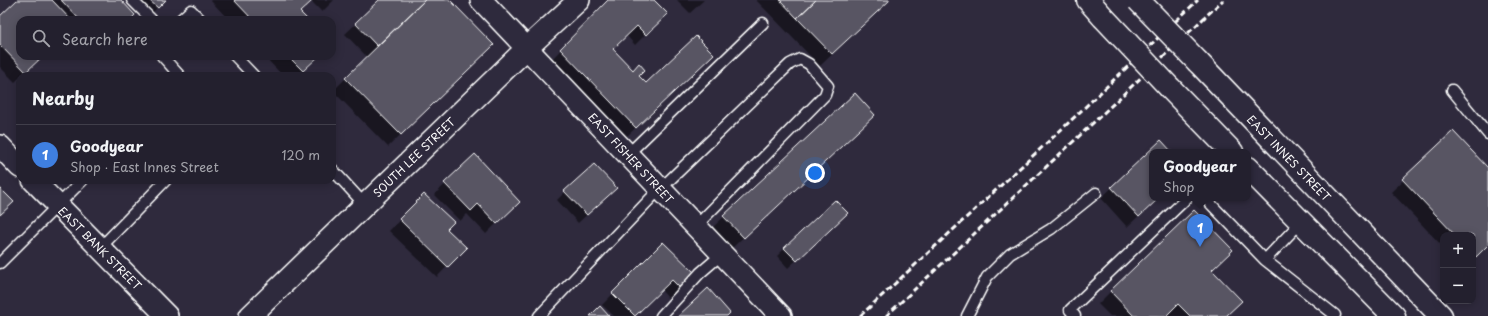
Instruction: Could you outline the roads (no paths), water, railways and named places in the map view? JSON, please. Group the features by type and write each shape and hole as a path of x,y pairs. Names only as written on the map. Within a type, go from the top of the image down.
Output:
{"main road":[{"path":"1088,0 1229,149"},
{"name":"EAST INNES STREET","path":"1138,0 1441,316"},
{"path":"1251,171 1394,316"}],"street":[{"name":"EAST FISHER STREET","path":"481,0 781,316"},
{"name":"SOUTH LEE STREET","path":"250,316 527,48 579,0"},
{"path":"0,146 16,163"},
{"name":"EAST BANK STREET","path":"37,184 167,316"}],"lane":[{"path":"132,0 148,16"},
{"path":"184,16 191,10 197,16"},
{"path":"628,154 763,23"},
{"path":"539,316 660,189 790,64 800,59 808,64 828,86 826,95 696,226"},
{"path":"166,60 176,72"},
{"path":"239,60 250,72"},
{"path":"1452,90 1488,134"},
{"path":"336,173 365,205"},
{"path":"0,262 79,184"},
{"path":"100,248 162,184"},
{"path":"967,316 987,277 1010,254 1050,229 1096,193"},
{"path":"1073,313 1184,201"},
{"path":"1208,201 1265,260 1336,315"},
{"path":"1265,260 1301,222"},
{"path":"661,316 700,273 722,254"}],"railway":[{"path":"860,316 1064,127 1198,0"},
{"path":"886,316 1223,0"}],"place":[{"name":"Goodyear","path":"1200,247"}]}
